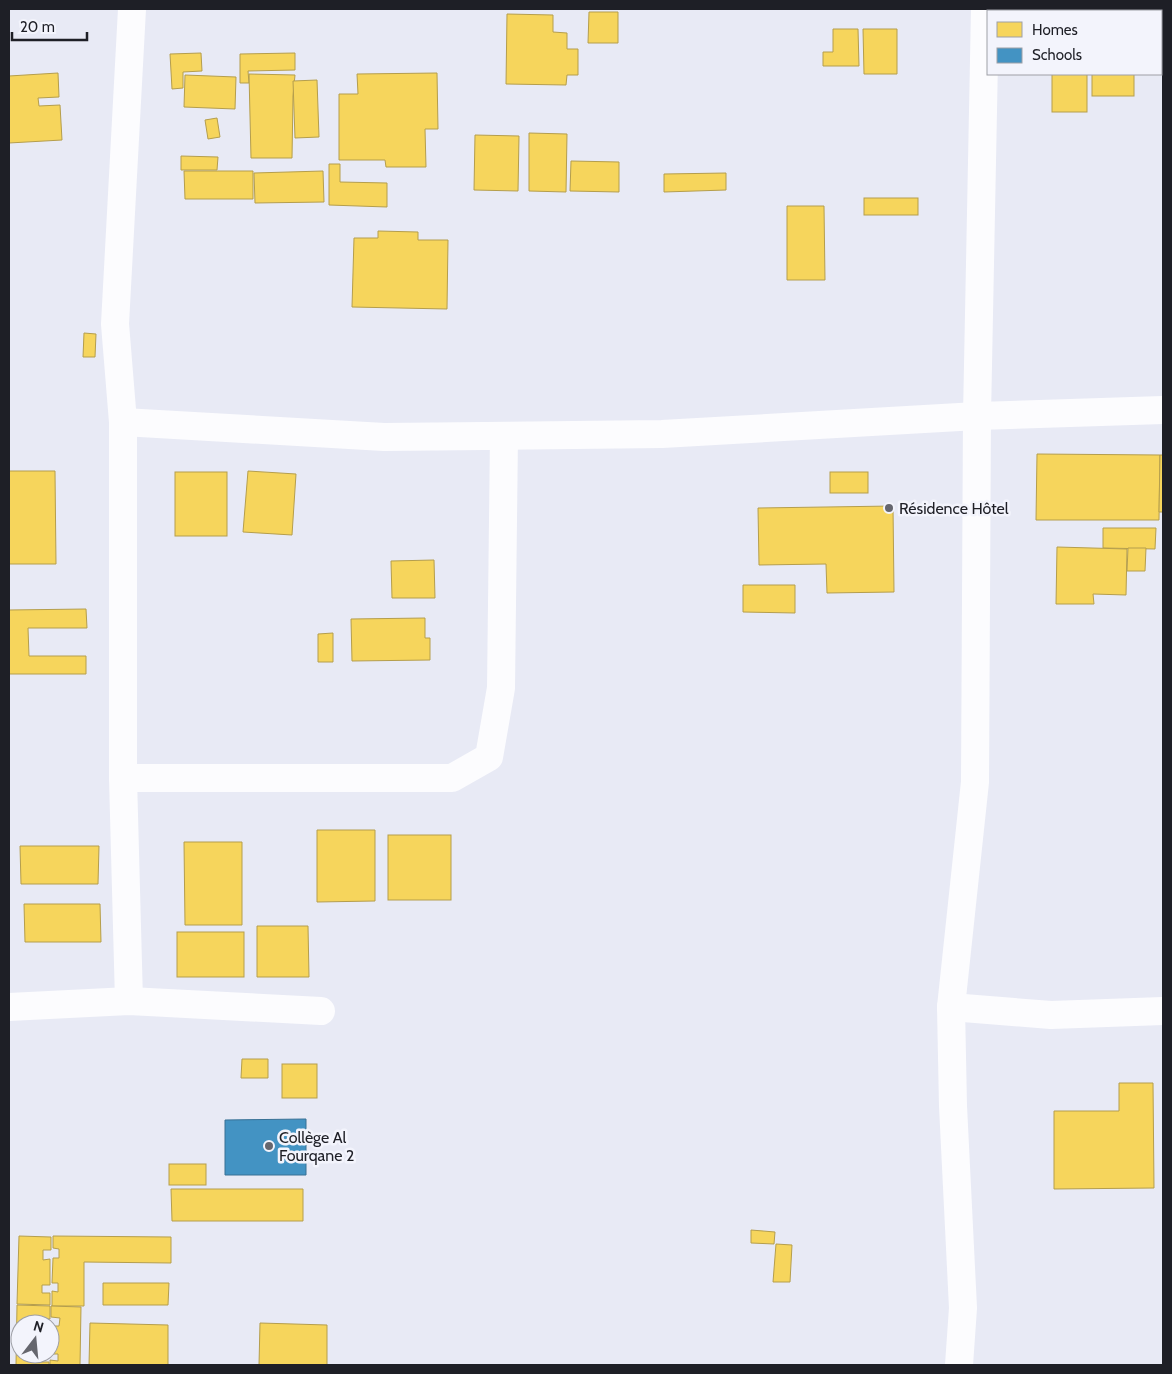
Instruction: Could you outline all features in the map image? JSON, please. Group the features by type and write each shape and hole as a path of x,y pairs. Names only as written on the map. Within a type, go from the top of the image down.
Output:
{"street":[{"path":"129,1001 123,778 123,422 115,324 132,9"},
{"path":"959,1365 963,1308 953,1106 951,1007 975,782 977,416 985,9"},
{"path":"123,422 384,437 504,436 662,434 977,416 1163,410"},
{"path":"123,778 452,778 489,757 501,688 504,436"},
{"path":"9,1007 129,1001 321,1011"},
{"path":"951,1007 1051,1015 1163,1011"}],"building: Homes":[{"path":"589,12 618,12 618,43 588,43"},
{"path":"507,14 553,15 553,32 567,33 567,49 578,49 578,75 567,75 566,85 506,84"},
{"path":"833,29 858,29 859,66 823,66 823,52 833,52"},
{"path":"863,29 897,29 897,74 864,74"},
{"path":"201,53 202,71 183,72 183,88 172,89 170,54"},
{"path":"295,53 295,70 248,71 249,83 240,83 240,54"},
{"path":"58,73 59,97 38,98 39,106 60,105 62,140 9,143 9,76"},
{"path":"437,73 438,129 425,129 426,167 386,167 385,160 339,160 339,94 358,94 357,74"},
{"path":"249,74 295,75 292,158 251,158"},
{"path":"185,75 236,77 235,109 184,107"},
{"path":"1052,75 1087,75 1087,112 1052,112"},
{"path":"1092,75 1134,75 1134,96 1092,96"},
{"path":"317,80 319,137 295,138 293,81"},
{"path":"217,118 220,137 208,139 205,120"},
{"path":"529,133 567,134 566,192 529,191"},
{"path":"475,135 519,136 518,191 474,190"},
{"path":"181,156 218,157 217,170 181,170"},
{"path":"571,161 619,162 619,192 570,191"},
{"path":"329,164 340,164 340,182 387,183 387,207 329,205"},
{"path":"184,171 253,171 253,199 185,199"},
{"path":"323,171 324,202 255,203 254,173"},
{"path":"726,173 726,190 664,192 664,174"},
{"path":"864,198 918,198 918,215 864,215"},
{"path":"787,206 824,206 825,280 787,280"},
{"path":"378,231 418,232 418,240 448,240 447,309 352,307 354,238 378,238"},
{"path":"84,333 96,334 95,357 83,357"},
{"path":"1037,454 1160,455 1159,520 1036,520"},
{"path":"1160,455 1163,455 1163,512 1159,512"},
{"path":"9,471 55,471 56,564 9,564"},
{"path":"248,471 296,474 292,535 243,532"},
{"path":"175,472 227,472 227,536 175,536"},
{"path":"830,472 868,472 868,493 830,493"},
{"path":"893,506 894,592 827,593 826,564 759,565 758,508"},
{"path":"1103,528 1156,528 1155,549 1103,548"},
{"path":"1057,547 1127,549 1126,595 1093,594 1094,604 1056,604"},
{"path":"1128,548 1146,548 1145,571 1127,571"},
{"path":"434,560 435,598 392,598 391,561"},
{"path":"743,585 795,585 795,613 743,612"},
{"path":"86,609 87,628 28,628 29,656 86,656 86,674 9,674 9,610"},
{"path":"425,618 425,638 430,638 430,660 352,661 351,619"},
{"path":"333,633 333,662 318,662 318,634"},
{"path":"317,830 375,830 375,901 317,902"},
{"path":"388,835 451,835 451,900 388,900"},
{"path":"184,842 242,842 242,925 185,925"},
{"path":"20,846 99,846 98,884 21,884"},
{"path":"24,904 100,904 101,942 25,942"},
{"path":"257,926 308,926 309,977 257,977"},
{"path":"177,932 244,932 244,977 177,977"},
{"path":"242,1059 268,1059 268,1078 241,1078"},
{"path":"282,1064 317,1064 317,1098 282,1098"},
{"path":"1119,1083 1153,1083 1154,1188 1054,1189 1054,1111 1119,1111"},
{"path":"169,1164 206,1164 206,1185 169,1185"},
{"path":"171,1189 303,1189 303,1221 172,1221"},
{"path":"751,1230 775,1232 774,1244 751,1243"},
{"path":"19,1236 51,1237 51,1250 43,1250 43,1260 50,1259 50,1285 42,1285 42,1293 50,1293 50,1305 17,1304"},
{"path":"53,1236 171,1237 171,1263 84,1262 84,1306 52,1306 52,1291 58,1292 58,1283 52,1283 53,1258 59,1258 59,1249 53,1248"},
{"path":"776,1244 792,1245 790,1282 773,1282"},
{"path":"103,1283 169,1283 168,1305 103,1305"},
{"path":"17,1305 50,1306 50,1314 17,1314"},
{"path":"51,1306 81,1307 80,1365 50,1365 60,1364 60,1314 51,1314"},
{"path":"90,1323 168,1325 168,1365 89,1365"},
{"path":"260,1323 327,1325 327,1365 259,1365"},
{"path":"16,1364 49,1364 49,1365"}],"building: Schools":[{"path":"306,1119 306,1175 225,1175 225,1120"}],"place":[{"name":"Résidence Hôtel","path":"889,508"},
{"name":"Collège Al Fourqane 2","path":"269,1146"}]}
